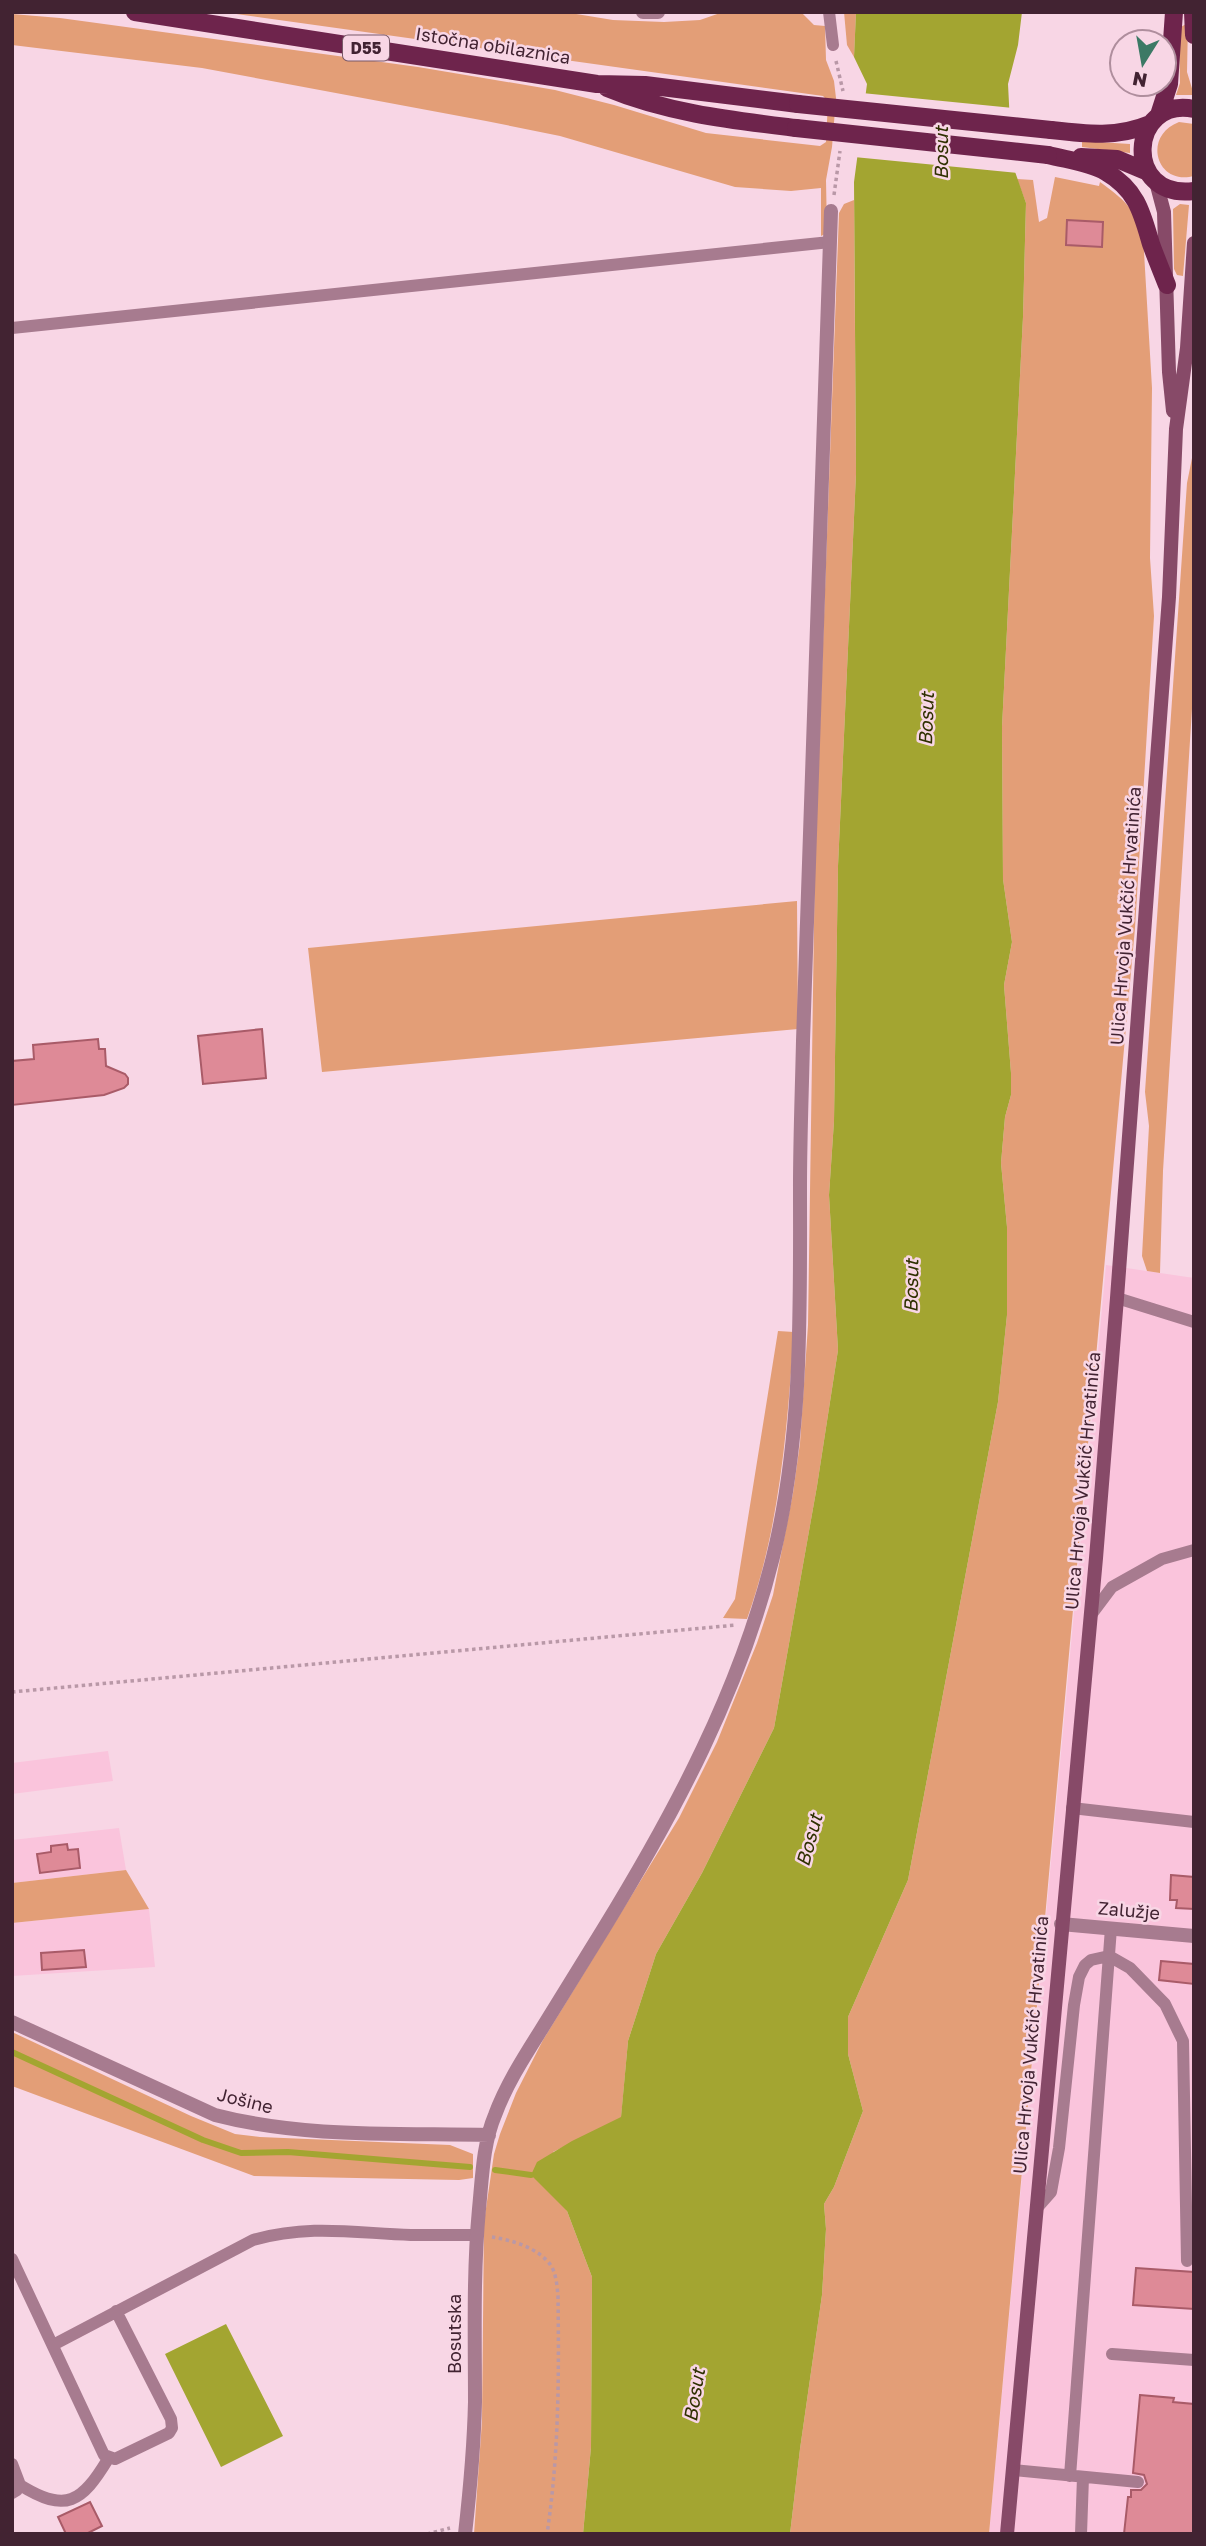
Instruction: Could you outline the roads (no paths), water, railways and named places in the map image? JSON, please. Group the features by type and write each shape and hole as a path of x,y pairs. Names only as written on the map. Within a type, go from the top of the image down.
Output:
{"main road":[{"name":"Istočna obilaznica","path":"135,12 597,84 645,85 798,104 1104,135 1136,130 1155,120"},
{"path":"1152,177 1143,160 1142,148 1144,135 1155,120 1169,84 1174,12"},
{"path":"1193,12 1194,35"},
{"name":"Istočna obilaznica","path":"597,84 665,108 712,117 1048,155"},
{"name":"D55","path":"1155,120 1172,109 1194,109"},
{"path":"1048,155 1090,165 1105,172 1131,193 1141,208 1167,285"},
{"name":"D55","path":"1048,155 1118,159 1168,189 1182,193 1194,191"},
{"name":"Ulica Hrvoja Vukčić Hrvatinića","path":"1152,177 1164,212 1169,372 1176,429"},
{"name":"Ulica Hrvoja Vukčić Hrvatinića","path":"1007,2534 1091,1615 1117,1298 1169,597 1176,429 1187,348 1194,243"}],"street":[{"path":"643,12 658,12"},
{"name":"Bosutska","path":"465,2534 473,2459 473,2320 477,2235 489,2135 494,2116 517,2068 615,1910 687,1782 723,1706 774,1554 785,1490 800,1348 800,1178 809,809 831,211"},
{"name":"Zalužje","path":"1061,1924 1194,1936"},
{"name":"Jošine","path":"12,2022 215,2115 249,2124 288,2130 489,2135"}],"lane":[{"path":"829,12 833,45"},
{"path":"12,328 830,242"},
{"path":"1117,1298 1194,1322"},
{"path":"1091,1615 1112,1587 1162,1559 1194,1550"},
{"path":"1072,1808 1194,1822"},
{"path":"1081,2534 1077,2477 1111,1928"},
{"path":"1036,2208 1051,2192 1059,2148 1079,1977 1091,1960 1109,1956 1130,1968 1165,2004 1183,2041 1187,2261"},
{"path":"53,2344 253,2240 272,2235 332,2230 410,2235 477,2235"},
{"path":"12,2259 108,2459 115,2459 148,2444 169,2433 172,2428 171,2419 116,2311"},
{"path":"1112,2354 1194,2360"},
{"path":"12,2464 16,2489 56,2502 83,2493 93,2483 108,2459"},
{"path":"1013,2470 1138,2482"}],"water":[{"name":"Bosut","path":"856,12 1022,12 1018,45 1008,84 1012,163 1026,203 1023,317 1002,727 1003,879 1012,942 1004,985 1011,1095 1005,1117 1001,1163 1007,1227 1007,1315 998,1402 908,1880 848,2017 848,2054 863,2111 834,2187 824,2204 826,2229 822,2295 790,2534 583,2534 591,2447 592,2277 567,2211 531,2175 537,2162 621,2117 628,2041 656,1954 702,1873 774,1728 838,1350 829,1195 834,1121 838,866 856,474 854,182 867,84 854,57"},
{"path":"226,2324 283,2436 221,2467 165,2354"}],"waterway":[{"path":"12,2052 203,2140 241,2153 288,2152 470,2167"},
{"path":"495,2170 531,2175"}]}
